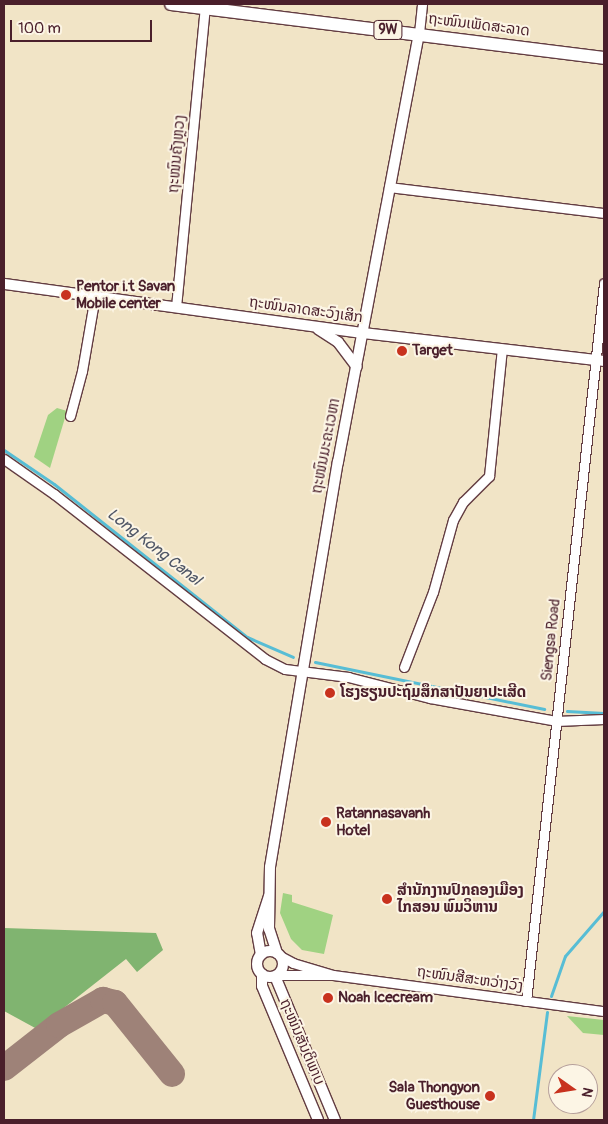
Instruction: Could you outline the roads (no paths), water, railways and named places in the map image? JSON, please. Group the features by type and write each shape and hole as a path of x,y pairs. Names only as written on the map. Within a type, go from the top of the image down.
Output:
{"main road":[{"name":"ຖະໜົນເພັດສະລາດ","path":"171,4 204,6 604,58"}],"street":[{"name":"ຖະໜົນມະຄະເວຫາ","path":"278,954 270,929 270,867 302,671 389,187 419,34 422,4"},
{"name":"ຖະໜົນຄັງຫຼວງ","path":"176,308 204,6"},
{"path":"389,187 604,213"},
{"name":"Siengsa Road","path":"526,1001 556,720 600,361 604,283"},
{"name":"ຖະໜົນລາດສະວົງເສິກ","path":"4,284 363,333 600,361"},
{"path":"70,416 95,296"},
{"path":"310,326 338,342 357,367"},
{"path":"404,667 433,592 453,520 462,502 489,476 502,349"},
{"path":"4,459 54,494 265,659 284,669 348,677 430,698 556,720 604,719"},
{"path":"261,955 257,933 264,906 270,895"},
{"path":"268,951 278,954 293,963 333,974 277,976 262,974 257,962 261,955 268,951"},
{"path":"277,976 283,967 278,954"},
{"name":"ຖະໜົນສັນຕິພາບ","path":"262,974 262,986 318,1120"},
{"name":"ຖະໜົນສີສະຫວ່າງວົງ","path":"333,974 604,1011"},
{"name":"ຖະໜົນສັນຕິພາບ","path":"277,976 335,1120"}],"waterway":[{"name":"Long Kong Canal","path":"4,450 54,484 247,637 293,657"},
{"name":"Long Kong Canal","path":"315,662 544,709"},
{"name":"Long Kong Canal","path":"567,711 604,713"},
{"path":"551,996 565,956 604,911"},
{"path":"533,1120 547,1012"}],"place":[{"name":"Pentor i.t Savan Mobile center","path":"66,295"},
{"name":"Target","path":"402,351"},
{"name":"ໂຮງຮຽນປະຖົມສຶກສາປັນຍາປະເສີດ","path":"330,693"},
{"name":"Ratannasavanh Hotel","path":"326,822"},
{"name":"ສຳນັກງານປົກຄອງເມືອງ ໄກສອນ ພົມວິຫານ","path":"387,899"},
{"name":"Noah Icecream","path":"328,998"},
{"name":"Sala Thongyon Guesthouse","path":"490,1096"}]}
